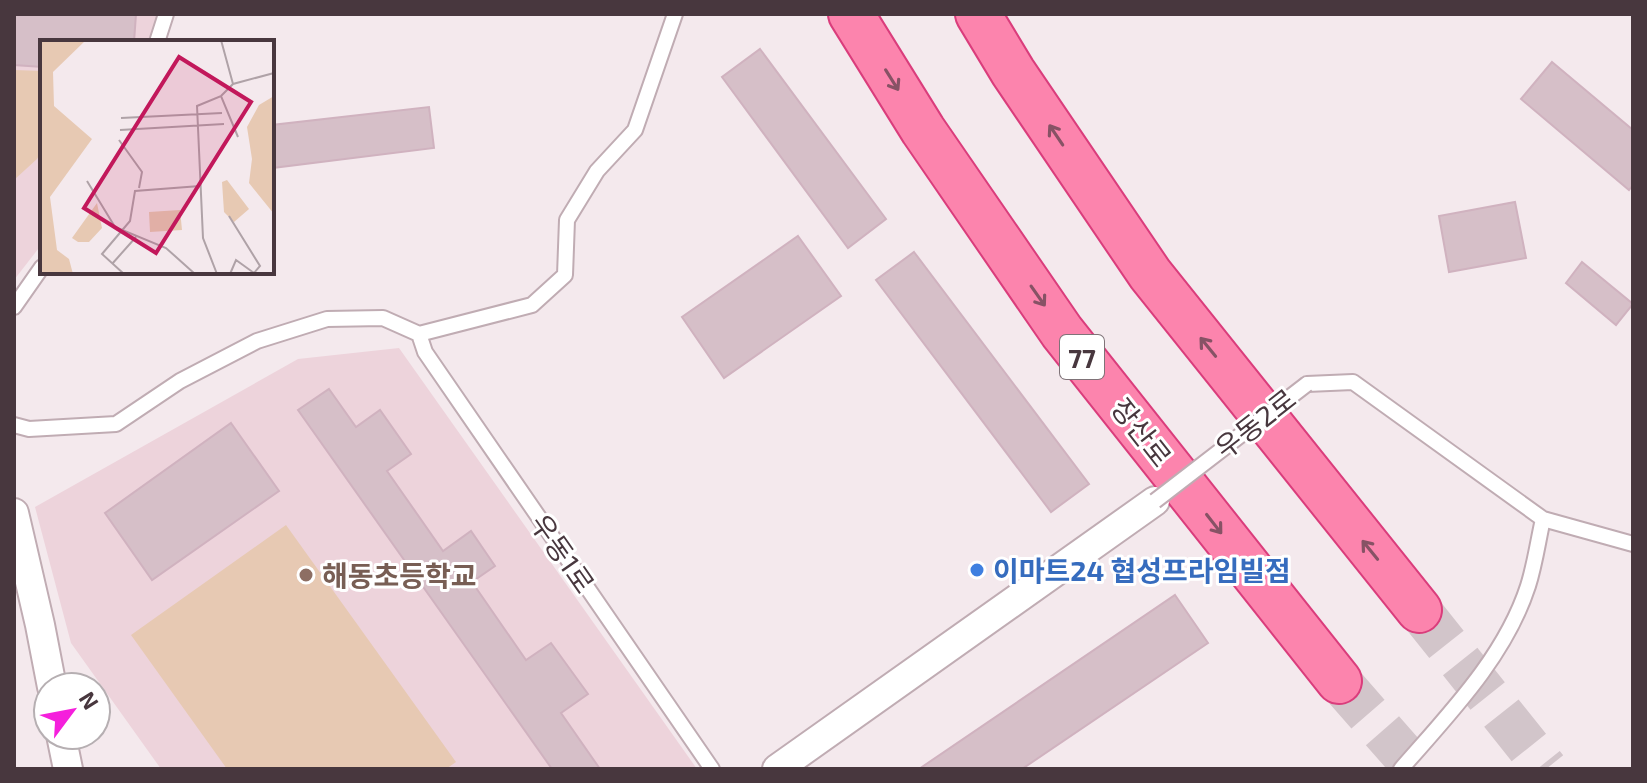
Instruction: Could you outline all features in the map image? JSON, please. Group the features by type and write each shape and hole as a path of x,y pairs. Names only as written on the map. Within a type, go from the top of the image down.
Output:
{"highway":[{"name":"장산로","path":"851,14 923,130 1062,332 1339,681"},
{"path":"978,14 1022,85 1150,274 1419,610"}],"street":[{"name":"우동2로","path":"777,769 1155,501"},
{"path":"14,513 18,544 49,671"}],"lane":[{"path":"158,40 166,14"},
{"path":"14,425 29,429 116,424 180,381 257,341 327,319 383,318 419,334 532,305 565,275 567,220 597,171 635,130 675,14"},
{"path":"14,307 40,270"},
{"name":"우동1로","path":"419,334 425,352 712,769"},
{"name":"우동2로","path":"1155,501 1307,384 1353,382 1543,519"},
{"path":"1401,769 1461,701 1507,635 1528,586 1543,519 1633,544"}],"shaded area":[{"path":"14,14 161,14 151,40 40,40 40,247 14,280"},
{"path":"14,70 40,71 40,154 14,180"},
{"name":"해동초등학교","path":"399,348 697,769 161,769 112,700 112,671 91,671 71,643 35,507 298,359"},
{"path":"286,525 456,762 446,769 227,769 131,635"}],"building":[{"path":"14,14 136,14 134,40 40,40 40,67 14,65"},
{"path":"760,49 886,219 848,248 722,77"},
{"path":"1552,62 1633,130 1633,185 1629,190 1521,99"},
{"path":"429,107 434,148 274,168 274,125"},
{"path":"1515,202 1526,258 1449,272 1439,216"},
{"path":"798,236 841,296 724,378 682,317"},
{"path":"914,252 1089,484 1051,512 876,280"},
{"path":"1582,262 1633,304 1616,325 1566,283"},
{"path":"329,389 356,427 380,410 411,454 387,471 443,551 471,531 495,566 472,582 526,660 551,643 588,694 561,713 600,769 552,769 298,410"},
{"path":"231,423 279,491 152,580 105,513"},
{"path":"1175,595 1208,643 1022,769 919,769"}],"tunnel":[{"path":"1419,610 1546,769"},
{"path":"1339,681 1416,769"}],"place":[{"name":"이마트24 협성프라임빌점","path":"977,570"},
{"name":"해동초등학교","path":"306,575"}]}
